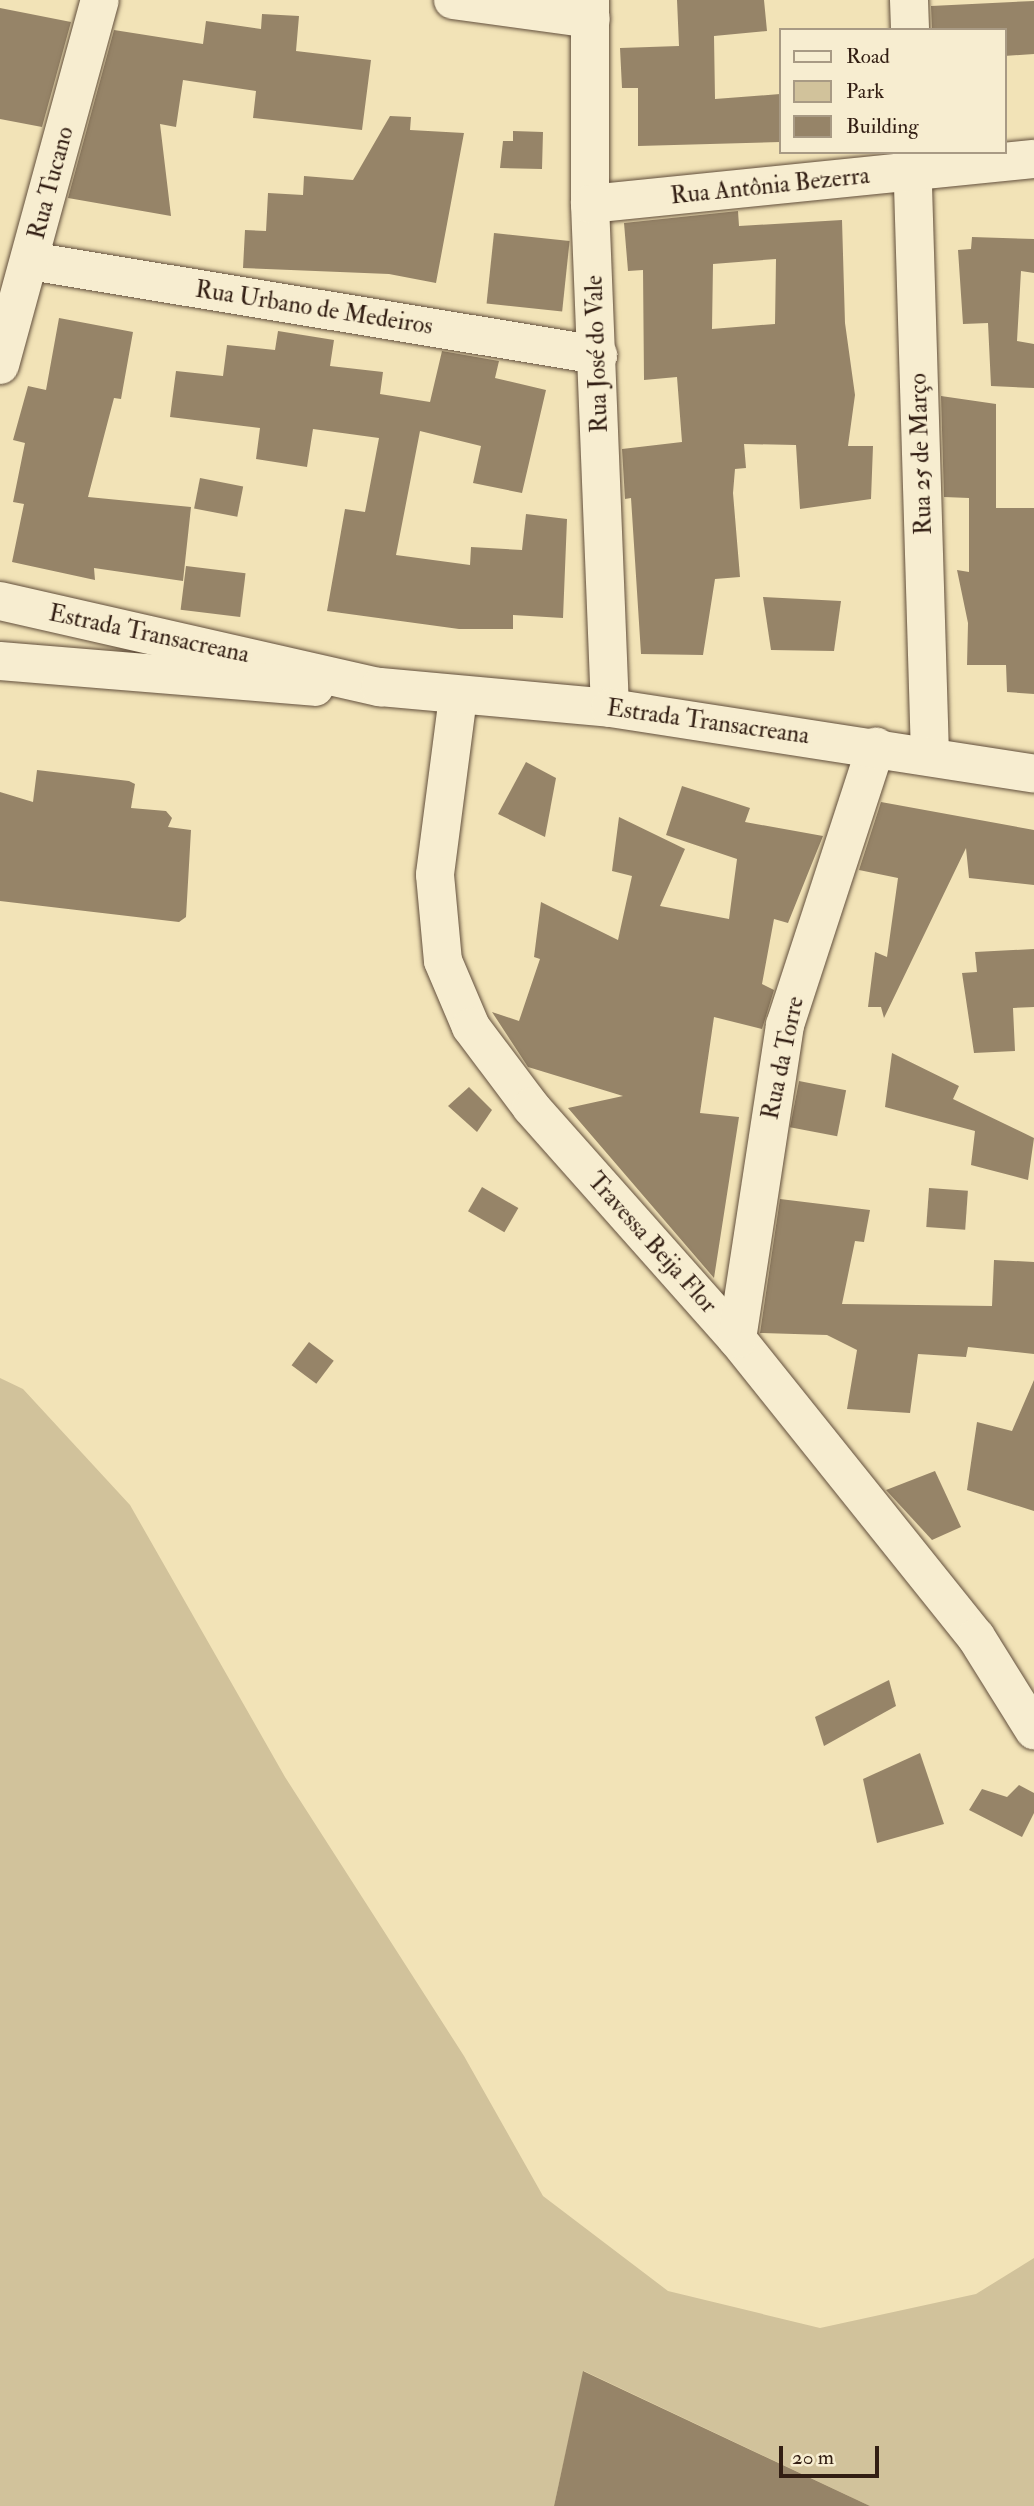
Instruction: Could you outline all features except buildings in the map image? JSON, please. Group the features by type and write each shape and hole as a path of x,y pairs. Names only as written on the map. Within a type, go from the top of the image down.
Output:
{"street":[{"name":"Rua Tucano","path":"0,365 100,0"},
{"path":"453,0 591,9"},
{"path":"909,0 910,28"},
{"name":"Rua José do Vale","path":"591,9 590,204 610,708"},
{"name":"Rua Antônia Bezerra","path":"590,204 912,162 1034,159"},
{"name":"Rua 25 de Março","path":"912,162 930,756"},
{"name":"Rua Urbano de Medeiros","path":"30,261 598,355"},
{"name":"Estrada Transacreana","path":"0,601 380,687 458,697 610,708 876,746 1034,774"},
{"name":"Estrada Transacreana","path":"0,661 269,687 380,687"},
{"name":"Travessa Beija Flor","path":"458,697 435,875 443,961 471,1027 531,1107 737,1339 975,1637 1034,1730"},
{"name":"Rua da Torre","path":"737,1339 785,1025 876,746"}],"green space":[{"path":"0,1378 23,1389 130,1505 285,1777 464,2056 543,2196 668,2291 820,2328 976,2294 1034,2258 1034,2506 870,2506 584,2371 554,2506 0,2506"}]}
